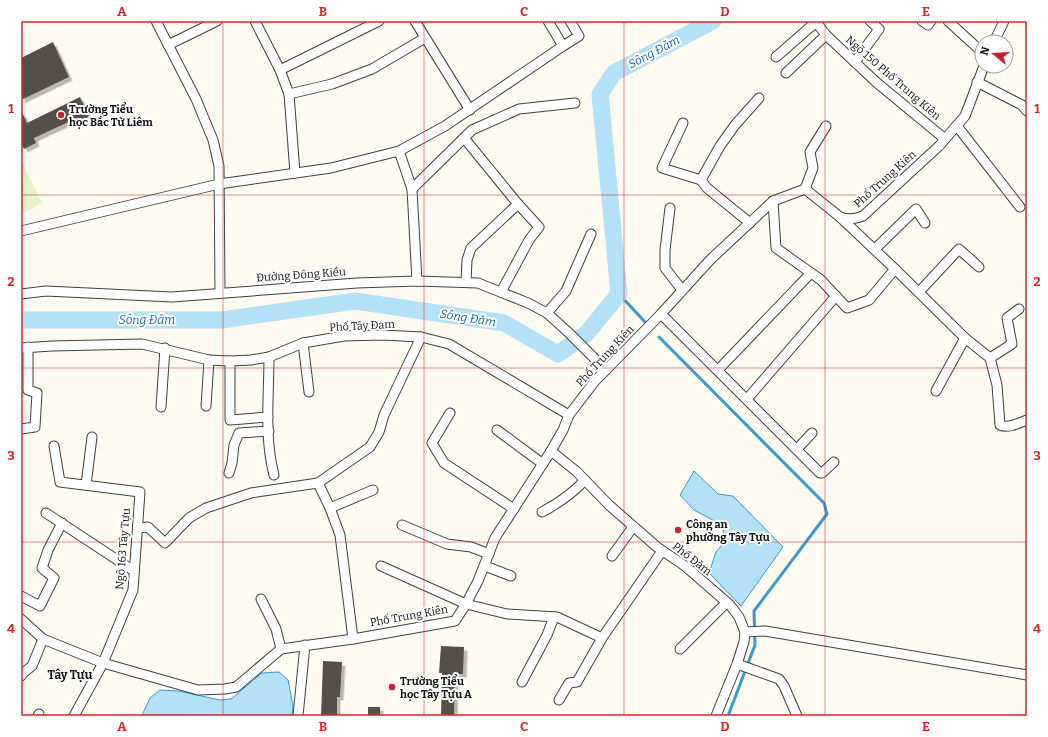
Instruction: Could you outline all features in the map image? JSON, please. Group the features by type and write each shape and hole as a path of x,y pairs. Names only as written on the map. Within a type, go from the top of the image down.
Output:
{"street":[{"path":"156,21 196,99 213,140 219,166 220,293"},
{"path":"168,45 217,21"},
{"path":"255,21 280,70 289,94 295,173"},
{"path":"280,70 379,21"},
{"path":"415,21 470,110"},
{"path":"548,21 564,46"},
{"path":"21,231 219,184 331,168 399,151 445,126 579,36 570,21"},
{"path":"855,62 878,29 870,21"},
{"path":"922,21 928,25 931,21"},
{"path":"948,21 974,45"},
{"path":"998,34 1004,21"},
{"name":"Ngõ 150 Phố Trung Kiên","path":"776,57 816,22 826,35 876,82 945,139"},
{"path":"786,73 826,35"},
{"path":"289,94 332,84 372,70 425,38"},
{"name":"Phố Trung Kiên","path":"840,217 847,220 863,216 939,146 965,116 980,74"},
{"path":"977,82 1022,105 1027,112"},
{"path":"701,180 720,146 735,125 759,98"},
{"path":"412,189 472,130 519,109 575,102"},
{"path":"683,123 662,168 701,180 707,188 750,223"},
{"path":"826,126 810,152 813,168 805,189 840,217 875,249 965,338 990,358 997,385 1000,425 1003,427 1027,420"},
{"path":"957,126 1020,207"},
{"path":"464,138 518,204 539,226 529,240 501,292"},
{"path":"399,151 412,189 417,281"},
{"name":"Phố Trung Kiên","path":"281,649 353,639 455,621 466,604 485,566 495,538 551,451 563,430 569,414 595,381 660,316 710,260 773,201 805,189"},
{"path":"773,201 776,248 821,280 847,308 869,300 895,269"},
{"path":"466,282 468,260 471,248 518,204"},
{"path":"670,208 665,250 665,268 682,290"},
{"path":"875,249 916,208 925,223"},
{"path":"547,313 566,291 591,234"},
{"path":"918,292 960,249 979,267"},
{"path":"718,370 811,273"},
{"name":"Đường Đông Kiều","path":"21,294 46,291 172,297 357,283 417,281 478,283 528,303 547,313 606,370"},
{"path":"747,399 836,296"},
{"path":"990,358 1012,344 1007,318 1019,309"},
{"path":"660,316 718,370 820,473 822,473 834,462"},
{"name":"Phố Tây Đam","path":"24,347 142,344 165,348 209,360 230,362 269,357 303,343 344,336 383,335 421,337 449,344 569,414"},
{"path":"138,528 148,527 165,543 189,518 206,508 251,493 318,483 370,447 379,432 384,415 421,337"},
{"path":"936,391 965,338"},
{"path":"303,343 309,392"},
{"path":"21,429 35,427 37,393 28,390 24,347"},
{"path":"161,407 165,348"},
{"path":"269,357 268,431 271,464 274,475"},
{"path":"206,406 209,360"},
{"path":"230,362 230,420 268,418"},
{"path":"450,413 432,443 444,463 514,508"},
{"path":"497,430 543,464"},
{"path":"229,473 234,445 239,433 268,431"},
{"path":"797,449 812,433"},
{"path":"54,446 60,482 86,485 92,437"},
{"name":"Phố Đăm","path":"551,451 576,471 609,505 633,526 662,551 685,566 726,603 739,617 747,631"},
{"path":"542,512 564,500 585,480"},
{"path":"318,483 330,508 340,535 353,639"},
{"name":"Ngõ 163 Tây Tựu","path":"74,716 103,663 133,590 140,492 86,485"},
{"path":"330,508 373,490"},
{"path":"46,513 134,571"},
{"path":"21,596 40,606 54,578 42,568 48,550 62,523"},
{"path":"402,525 447,544 471,547 490,554"},
{"path":"612,556 633,526"},
{"path":"559,700 569,683 578,682 602,638 662,551"},
{"path":"381,566 466,604 507,614 557,617 602,638"},
{"path":"485,566 511,576"},
{"path":"21,619 43,639 103,663 198,690 225,689 236,687 281,649 276,629 261,599"},
{"path":"680,649 726,603"},
{"path":"522,682 547,635 554,617"},
{"path":"716,716 739,664 747,631 765,631 1027,675"},
{"path":"22,673 32,666 43,639"},
{"path":"298,716 305,645"},
{"path":"739,664 779,679 784,686 797,716"}],"green space":[{"path":"21,160 42,203 21,214"}],"water":[{"path":"694,471 718,494 733,496 783,547 741,606 709,573 716,552 725,541 722,525 694,510 680,495"},
{"path":"279,672 288,680 293,706 292,716 142,715 150,698 160,690 178,691 220,700 231,699 262,673"}],"building":[{"path":"53,42 69,77 21,100 21,58"},
{"path":"80,97 89,116 79,122 77,118 34,138 36,143 24,149 21,143 21,110 27,123"},
{"path":"441,646 464,647 463,674 455,674 454,716 441,716 442,673 439,673"},
{"path":"323,661 342,662 340,697 337,697 337,716 321,716"},
{"path":"368,707 380,707 380,716 368,716"}],"waterway":[{"name":"Sông Đăm","path":"21,320 222,320 355,301 504,323 558,354 586,334 619,294 600,94 614,73 713,21"},
{"path":"619,294 645,322"},
{"path":"659,337 824,503 827,514 754,611 755,645 728,716"}],"place":[{"name":"Trường Tiểu học Bắc Từ Liêm","path":"61,115"},
{"name":"Công an phường Tây Tựu","path":"678,530"},
{"name":"Trường Tiểu học Tây Tựu A","path":"392,687"}],"district":[{"name":"Tây Tựu","path":"70,675"}]}
